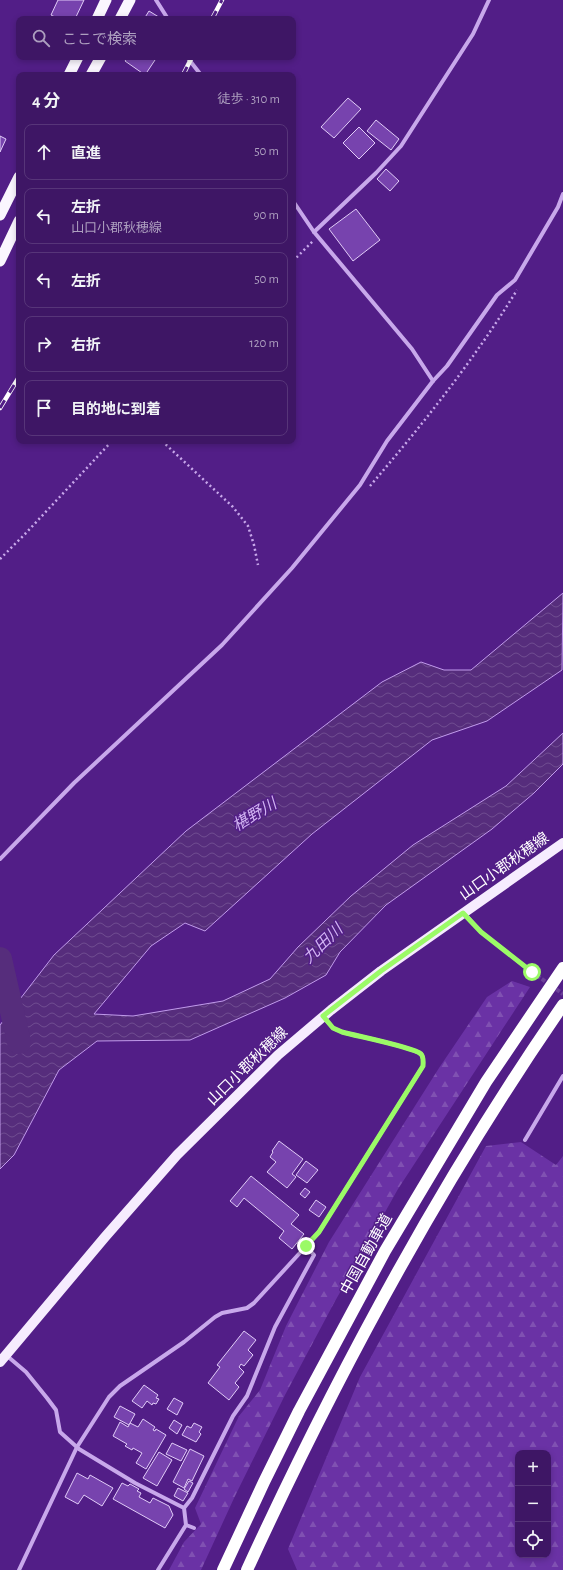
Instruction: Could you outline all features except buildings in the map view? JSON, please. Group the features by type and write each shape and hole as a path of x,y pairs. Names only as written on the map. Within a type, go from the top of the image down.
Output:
{"highway":[{"path":"98,16 106,0"},
{"path":"122,16 130,0"},
{"path":"70,72 76,60"},
{"path":"94,72 100,60"},
{"path":"0,215 16,183"},
{"path":"0,260 16,227"},
{"name":"中国自動車道","path":"223,1570 299,1411 385,1251 486,1082 563,968"},
{"path":"247,1570 317,1423 407,1255 501,1099 563,1005"}],"main road":[{"name":"山口小郡秋穂線","path":"3,1359 105,1237 177,1155 278,1055 323,1016 381,971 563,843"}],"street":[{"path":"156,0 166,16"},
{"path":"316,234 401,146 473,34 489,0"},
{"path":"189,60 199,72"},
{"path":"0,859 74,783 227,640 292,568 360,486 387,441 447,366 497,295 514,280 558,206 563,194"},
{"path":"296,205 316,234 412,350 433,382"},
{"path":"463,913 481,932 532,972"},
{"path":"19,1570 77,1447 108,1397 120,1386 222,1313 246,1308 254,1303 319,1232 423,1066 423,1057 421,1054 405,1048 342,1032 333,1028 323,1016"},
{"path":"526,1140 563,1076"},
{"path":"158,1570 186,1525 184,1508 192,1498 233,1416 247,1396 275,1327 314,1255 306,1246"},
{"path":"3,1359 26,1372 56,1410 60,1432 77,1447 135,1483 184,1508"},
{"path":"186,1525 194,1528"}],"path":[{"path":"296,257 316,234"},
{"path":"0,558 26,533 109,444"},
{"path":"165,444 233,507 248,526 258,565"}],"green space":[{"path":"512,981 530,987 398,1189 334,1303 285,1395 235,1496 201,1570 169,1570 184,1542 201,1524 195,1508 239,1416 260,1390 286,1326 329,1242 439,1068 487,997"},
{"path":"521,1142 556,1165 563,1156 563,1570 297,1570 288,1549 360,1377 486,1146"}],"water":[{"path":"563,593 562,670 487,721 432,740 312,834 205,931 185,923 151,946 94,1014 133,1016 223,1001 270,979 298,947 351,896 413,845 506,786 563,733 563,764 534,793 492,829 386,905 340,952 326,975 285,998 190,1040 97,1041 59,1070 14,1155 0,1169 0,1025 54,955 186,831 382,682 421,662 444,670 471,670"}],"waterway":[{"path":"0,959 19,1042"}],"tunnel":[{"path":"532,972 563,994"}],"railway":[{"path":"214,16 222,0"},
{"path":"184,72 190,60"},
{"path":"0,408 16,382"}],"route":[{"path":"306,1246 319,1232 423,1066 423,1057 421,1054 405,1048 342,1032 333,1028 323,1016 381,971 463,913 481,932 532,972"}],"water label":[{"name":"椹野川","path":"254,814"},
{"name":"九田川","path":"322,943"}]}
